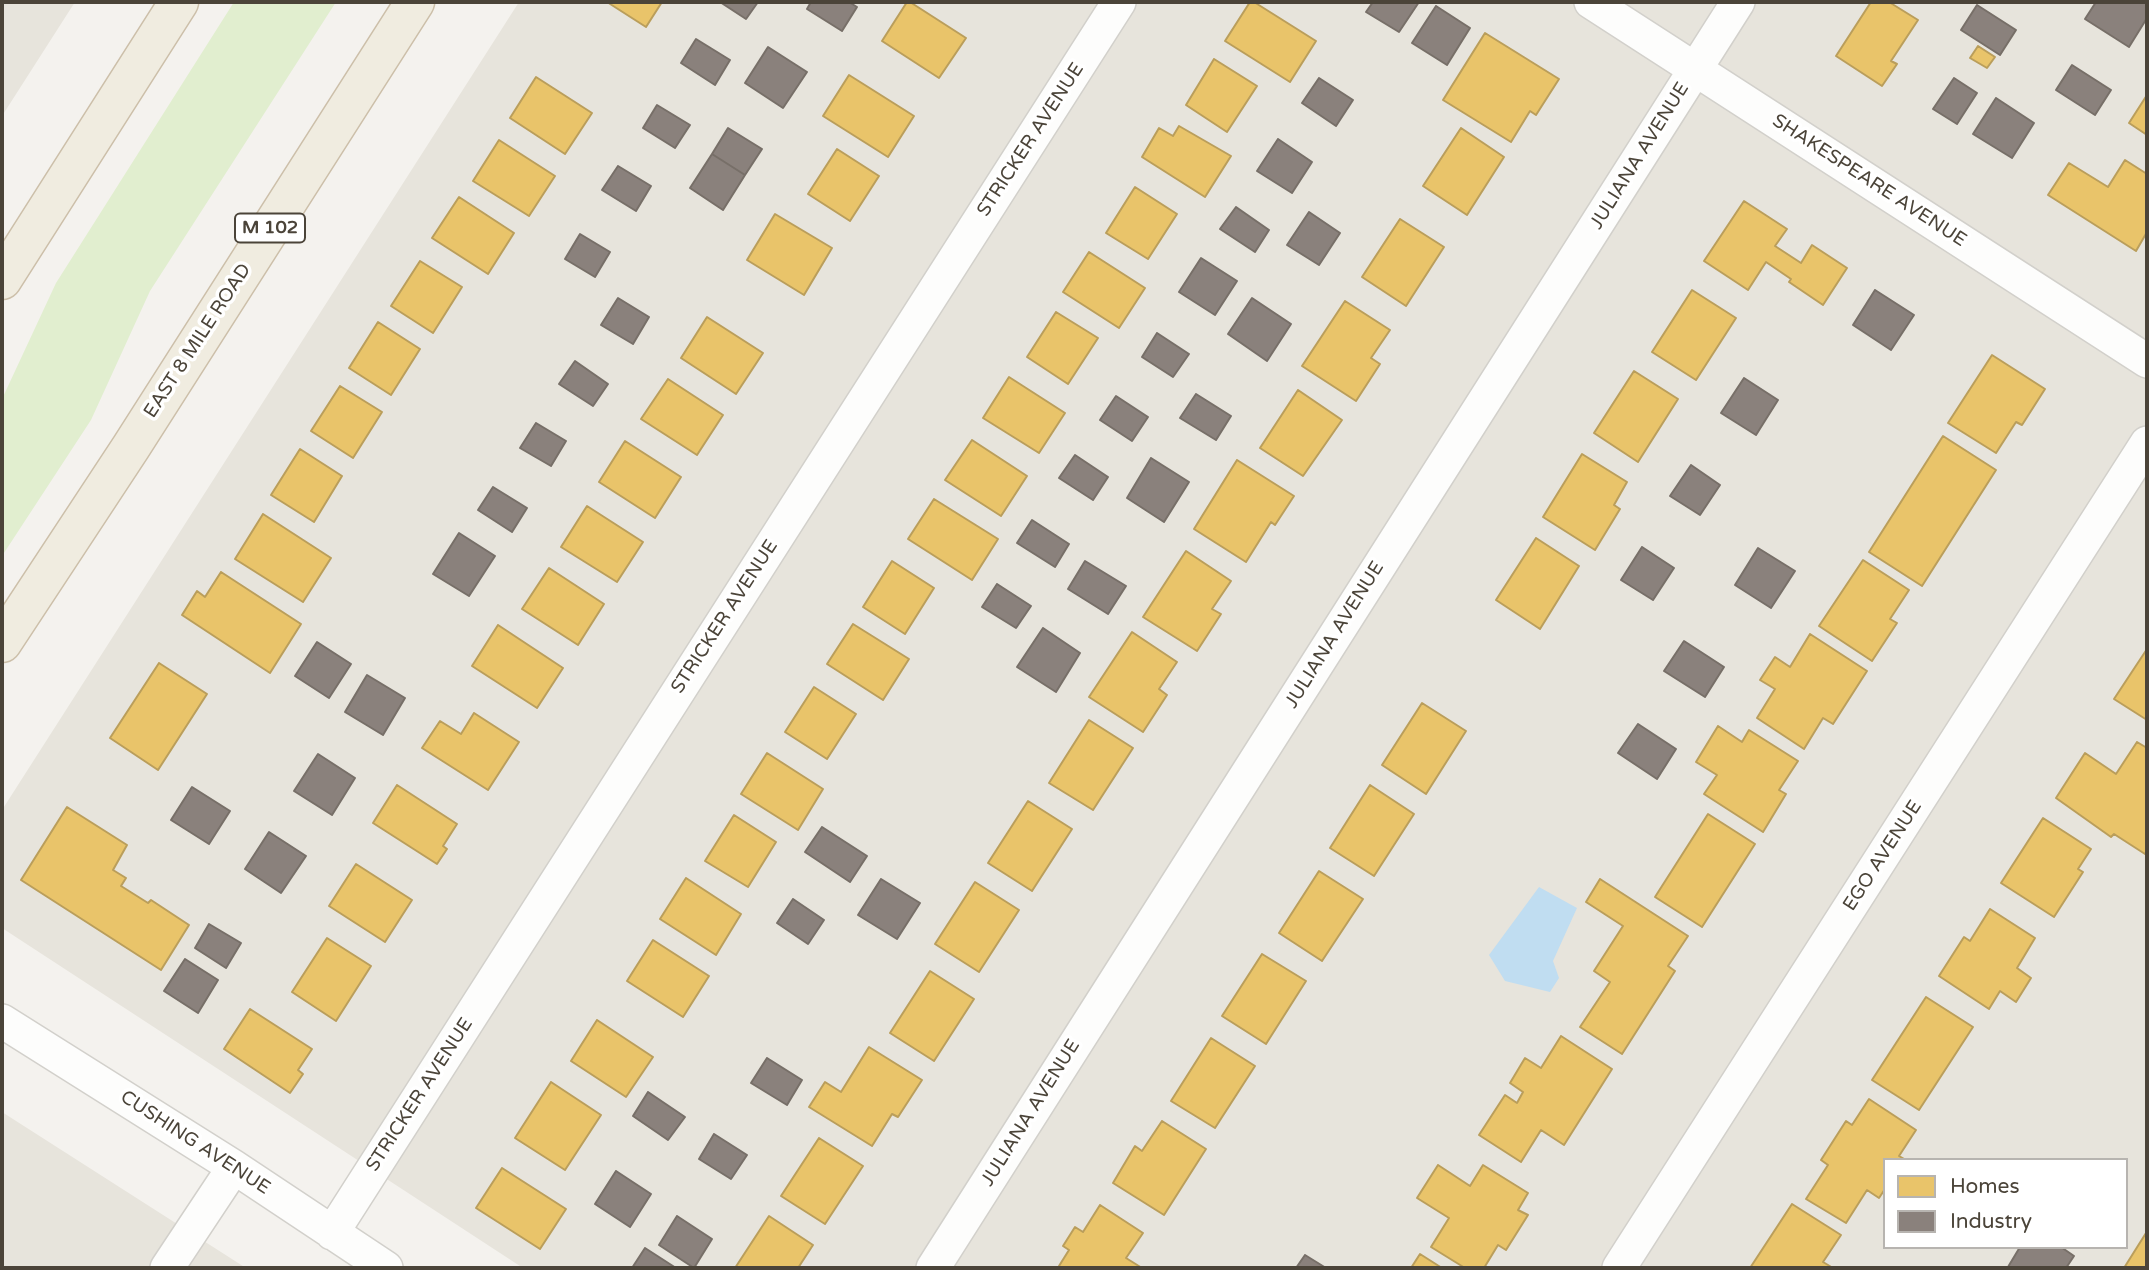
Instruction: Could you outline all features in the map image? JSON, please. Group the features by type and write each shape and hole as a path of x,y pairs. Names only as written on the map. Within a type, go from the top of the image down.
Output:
{"highway":[{"path":"2,280 179,2"},
{"name":"EAST 8 MILE ROAD","path":"2,643 138,435 411,4"}],"street":[{"name":"STRICKER AVENUE","path":"332,1233 1119,2"},
{"name":"SHAKESPEARE AVENUE","path":"1591,2 2147,361"},
{"name":"JULIANA AVENUE","path":"933,1268 1738,2"},
{"name":"EGO AVENUE","path":"1619,1268 2147,443"},
{"name":"CUSHING AVENUE","path":"2,1021 234,1167 386,1268"},
{"path":"167,1268 234,1167"}],"shaded area":[{"path":"2,2 75,2 2,116"},
{"path":"519,2 2147,2 2147,1268 523,1268 2,928 2,810"},
{"path":"2,1112 246,1268 2,1268"}],"green space":[{"path":"234,2 336,2 150,291 91,420 2,556 2,399 56,283"}],"water":[{"path":"1539,887 1577,908 1553,961 1559,978 1550,992 1505,981 1489,955"}],"building: Homes":[{"path":"607,2 662,2 646,27"},
{"path":"907,2 966,38 939,78 882,41"},
{"path":"1250,2 1316,41 1290,82 1225,41"},
{"path":"1871,2 1889,2 1918,20 1891,61 1897,64 1882,86 1836,56"},
{"path":"1485,33 1559,79 1536,115 1530,111 1511,142 1443,100"},
{"path":"1978,46 1995,57 1987,68 1970,58"},
{"path":"1214,59 1257,86 1227,132 1186,105"},
{"path":"849,75 914,116 888,157 823,116"},
{"path":"536,77 592,113 565,154 510,118"},
{"path":"2147,95 2147,135 2129,123"},
{"path":"1179,126 1231,156 1205,197 1142,157 1159,128 1173,136"},
{"path":"1461,128 1504,157 1467,215 1423,186"},
{"path":"499,140 555,176 529,216 473,181"},
{"path":"837,149 879,176 850,221 808,194"},
{"path":"2125,160 2147,174 2147,232 2136,251 2048,195 2069,163 2108,187"},
{"path":"1135,187 1177,214 1148,259 1106,233"},
{"path":"459,197 514,233 488,274 432,238"},
{"path":"1744,201 1787,229 1775,246 1801,263 1812,245 1847,268 1823,305 1789,282 1791,279 1766,262 1748,290 1704,261"},
{"path":"775,214 832,248 804,295 747,260"},
{"path":"1400,219 1444,247 1406,306 1362,277"},
{"path":"1089,252 1145,288 1119,328 1063,292"},
{"path":"420,261 462,287 433,333 391,306"},
{"path":"1692,290 1736,318 1696,380 1652,352"},
{"path":"1345,301 1390,330 1371,358 1380,364 1356,401 1302,366"},
{"path":"1056,312 1098,338 1068,384 1027,357"},
{"path":"707,317 763,353 736,394 681,358"},
{"path":"378,322 420,349 391,395 349,368"},
{"path":"1992,355 2045,389 2022,425 2016,422 1996,453 1948,423"},
{"path":"1634,371 1678,399 1638,462 1594,433"},
{"path":"1009,377 1065,413 1039,453 983,418"},
{"path":"668,379 723,415 697,455 641,419"},
{"path":"340,386 382,412 353,458 311,431"},
{"path":"1298,390 1342,420 1303,476 1260,448"},
{"path":"1943,436 1996,470 1922,586 1869,552"},
{"path":"972,440 1027,476 1001,516 945,480"},
{"path":"625,441 681,477 655,518 599,482"},
{"path":"300,449 342,476 314,522 271,495"},
{"path":"1582,454 1627,482 1614,505 1620,509 1595,550 1543,517"},
{"path":"1237,460 1294,496 1275,525 1271,522 1246,562 1194,529"},
{"path":"934,499 998,539 972,580 908,539"},
{"path":"587,506 643,542 617,582 561,547"},
{"path":"263,514 331,558 303,602 235,559"},
{"path":"1536,538 1579,566 1540,629 1496,600"},
{"path":"1186,551 1231,581 1212,609 1221,614 1197,651 1143,617"},
{"path":"1863,560 1909,590 1890,619 1897,623 1872,661 1819,626"},
{"path":"892,561 934,588 905,634 863,607"},
{"path":"549,568 604,604 578,645 522,609"},
{"path":"221,572 301,624 270,673 182,615 197,591 205,597"},
{"path":"853,624 909,659 883,700 827,664"},
{"path":"498,625 563,668 537,708 472,666"},
{"path":"1132,632 1177,662 1159,689 1167,695 1143,732 1089,697"},
{"path":"1810,634 1867,671 1833,724 1823,718 1804,749 1757,718 1775,689 1760,680 1775,657 1790,667"},
{"path":"2147,649 2147,720 2114,699"},
{"path":"159,663 207,694 158,770 110,738"},
{"path":"814,687 856,714 827,759 785,732"},
{"path":"1422,703 1466,731 1426,794 1382,765"},
{"path":"474,713 519,742 488,790 422,748 440,721 461,734"},
{"path":"1089,720 1133,748 1093,810 1049,783"},
{"path":"1718,726 1742,742 1749,730 1798,761 1779,790 1786,794 1763,832 1704,794 1717,775 1696,762"},
{"path":"2137,742 2147,748 2145,854 2114,834 2111,837 2056,798 2085,753 2116,774"},
{"path":"767,753 823,789 798,830 741,794"},
{"path":"397,785 457,824 443,846 447,849 437,864 373,823"},
{"path":"1370,785 1414,814 1374,876 1330,848"},
{"path":"1028,801 1072,829 1032,891 988,863"},
{"path":"67,807 127,845 113,870 126,878 121,886 148,903 151,900 189,925 161,970 21,880"},
{"path":"1708,814 1755,844 1702,927 1655,897"},
{"path":"734,815 776,842 748,887 705,861"},
{"path":"2043,818 2091,849 2078,869 2083,872 2054,917 2001,883"},
{"path":"356,864 412,900 385,942 329,906"},
{"path":"1319,871 1363,899 1322,961 1279,933"},
{"path":"686,878 741,914 716,955 660,919"},
{"path":"1600,879 1688,936 1668,966 1675,971 1622,1054 1580,1027 1610,982 1594,971 1623,926 1586,902"},
{"path":"975,882 1019,910 979,972 935,944"},
{"path":"1990,909 2035,938 2017,968 2031,978 2016,1002 2000,991 1989,1009 1939,976 1964,937 1970,941"},
{"path":"327,938 371,966 336,1021 292,992"},
{"path":"653,940 709,976 683,1017 627,981"},
{"path":"1262,954 1306,981 1266,1044 1222,1016"},
{"path":"930,971 974,999 934,1061 890,1033"},
{"path":"1926,997 1973,1027 1919,1110 1872,1080"},
{"path":"250,1009 312,1049 298,1070 303,1074 290,1093 224,1049"},
{"path":"597,1020 653,1057 626,1097 571,1061"},
{"path":"1561,1036 1612,1069 1564,1145 1541,1130 1521,1162 1479,1135 1505,1095 1517,1103 1523,1092 1510,1083 1525,1058 1541,1068"},
{"path":"1211,1038 1255,1066 1215,1128 1171,1101"},
{"path":"869,1047 922,1080 898,1117 892,1114 872,1146 809,1107 825,1082 841,1092"},
{"path":"551,1082 601,1115 565,1170 515,1138"},
{"path":"1869,1099 1916,1130 1899,1156 1902,1158 1883,1158 1883,1192 1879,1198 1867,1190 1846,1223 1806,1199 1828,1165 1821,1160 1846,1121 1852,1125"},
{"path":"1162,1121 1206,1149 1164,1215 1113,1183 1135,1146 1142,1151"},
{"path":"819,1138 863,1166 825,1224 781,1196"},
{"path":"1438,1165 1470,1186 1483,1165 1528,1193 1518,1210 1528,1215 1506,1250 1498,1245 1484,1268 1465,1268 1431,1247 1449,1218 1417,1198"},
{"path":"502,1168 566,1209 540,1249 476,1208"},
{"path":"1792,1204 1841,1235 1823,1262 1833,1268 1750,1268"},
{"path":"1100,1205 1143,1233 1126,1258 1142,1268 1059,1266 1069,1250 1063,1246 1075,1227 1083,1232"},
{"path":"769,1216 813,1245 798,1268 735,1268"},
{"path":"2146,1233 2147,1268 2124,1268"},
{"path":"1420,1254 1442,1268 1411,1268"}],"building: Industry":[{"path":"720,2 758,2 746,19"},
{"path":"811,2 849,2 857,7 842,31 807,9"},
{"path":"1373,2 1419,2 1399,32 1366,12"},
{"path":"2096,2 2147,2 2147,18 2129,47 2085,19"},
{"path":"1977,5 2016,30 2000,55 1961,30"},
{"path":"1436,6 1470,28 1447,65 1412,43"},
{"path":"696,39 730,60 715,85 681,63"},
{"path":"768,47 807,72 783,108 745,83"},
{"path":"2072,65 2111,90 2095,115 2056,90"},
{"path":"1319,78 1353,100 1336,126 1302,103"},
{"path":"1954,78 1977,93 1957,124 1933,109"},
{"path":"1996,98 2034,123 2012,158 1973,134"},
{"path":"657,105 690,125 675,148 643,128"},
{"path":"728,128 762,149 745,175 712,154"},
{"path":"1278,139 1312,162 1292,193 1257,171"},
{"path":"712,154 745,175 723,210 690,188"},
{"path":"618,166 651,186 636,211 602,190"},
{"path":"1236,207 1269,230 1255,252 1220,229"},
{"path":"1309,212 1340,233 1319,265 1287,245"},
{"path":"580,234 610,252 595,277 565,259"},
{"path":"1201,258 1237,281 1215,315 1179,292"},
{"path":"1875,290 1914,315 1891,350 1853,325"},
{"path":"618,298 649,317 633,344 601,325"},
{"path":"1252,298 1291,324 1267,361 1228,334"},
{"path":"1157,333 1189,354 1173,377 1142,357"},
{"path":"575,361 608,384 593,406 559,384"},
{"path":"1744,378 1778,400 1756,435 1721,413"},
{"path":"1196,394 1231,416 1216,440 1180,418"},
{"path":"1116,396 1148,417 1132,441 1100,420"},
{"path":"536,423 566,441 551,466 520,448"},
{"path":"1075,455 1108,477 1093,500 1059,478"},
{"path":"1151,458 1189,482 1164,522 1127,498"},
{"path":"1691,465 1720,485 1700,515 1670,496"},
{"path":"493,487 527,508 512,532 478,510"},
{"path":"1032,520 1069,544 1055,567 1017,543"},
{"path":"459,533 495,556 469,596 433,574"},
{"path":"1642,547 1674,568 1653,600 1621,580"},
{"path":"1758,548 1795,571 1771,608 1735,585"},
{"path":"1085,561 1126,586 1108,614 1068,589"},
{"path":"997,584 1031,606 1016,628 982,607"},
{"path":"1043,628 1080,653 1056,692 1017,667"},
{"path":"1684,641 1724,667 1705,697 1664,671"},
{"path":"317,642 351,664 329,698 295,676"},
{"path":"367,675 405,698 383,735 345,712"},
{"path":"1638,724 1676,749 1657,779 1618,753"},
{"path":"318,754 355,778 332,815 294,791"},
{"path":"192,787 230,811 209,844 171,820"},
{"path":"822,827 867,856 850,882 805,852"},
{"path":"269,832 306,856 281,893 245,869"},
{"path":"881,879 920,903 897,939 858,915"},
{"path":"793,899 824,920 808,944 777,923"},
{"path":"209,924 241,943 226,968 195,948"},
{"path":"185,959 218,980 198,1013 164,991"},
{"path":"767,1058 802,1080 787,1105 751,1083"},
{"path":"648,1092 685,1117 668,1140 633,1116"},
{"path":"714,1134 747,1155 731,1179 699,1159"},
{"path":"616,1171 651,1194 630,1227 595,1204"},
{"path":"677,1216 712,1239 694,1268 659,1245"},
{"path":"645,1248 676,1268 632,1268"},
{"path":"2019,1249 2064,1249 2074,1256 2066,1268 2008,1267"},
{"path":"1305,1255 1326,1268 1296,1268"}]}
